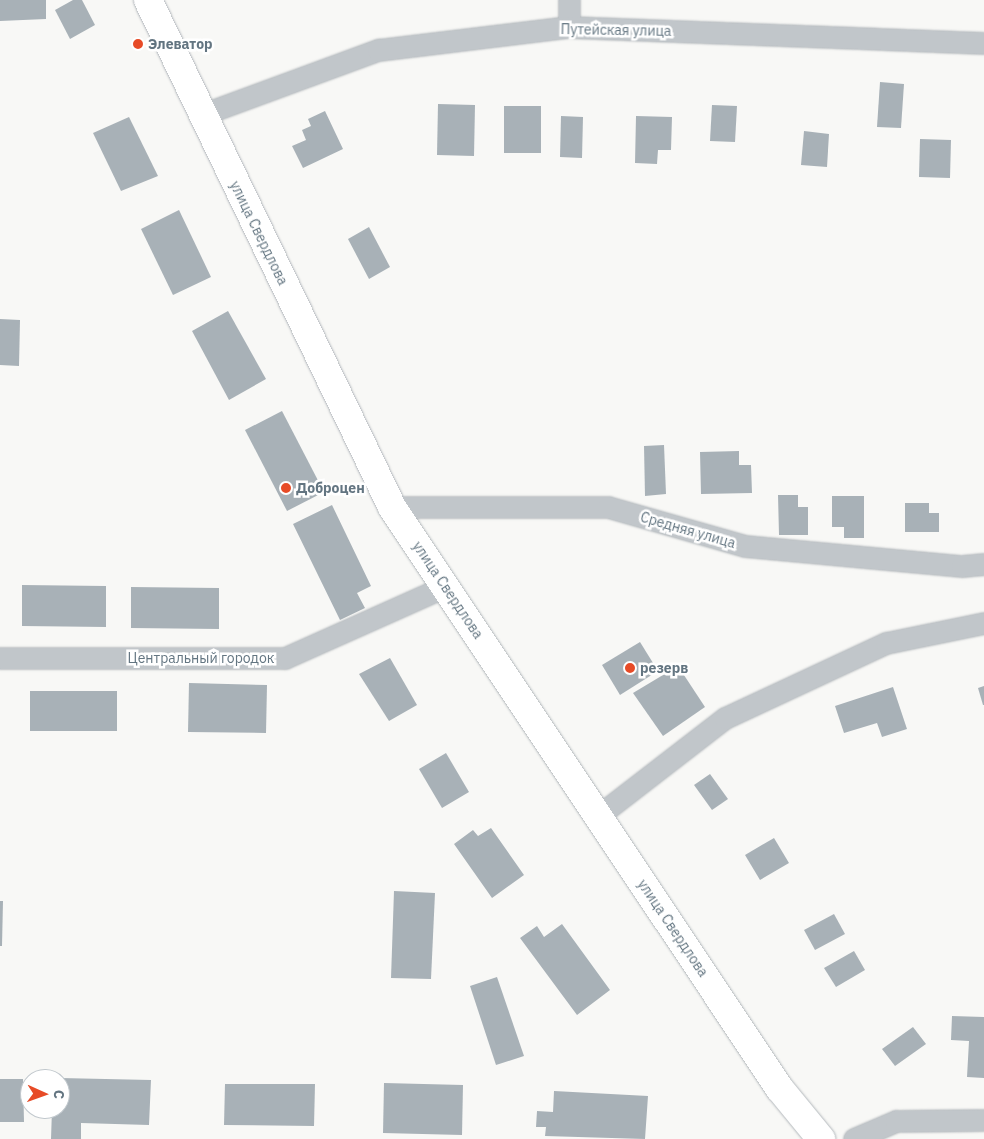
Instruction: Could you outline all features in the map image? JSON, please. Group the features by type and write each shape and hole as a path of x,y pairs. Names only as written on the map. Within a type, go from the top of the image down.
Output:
{"main road":[{"name":"улица Свердлова","path":"148,0 201,114 392,507 780,1089 821,1139"}],"street":[{"path":"569,0 569,27"},
{"name":"Путейская улица","path":"201,114 378,50 569,27 984,43"},
{"name":"Средняя улица","path":"392,507 608,507 744,546 962,566 984,564"},
{"name":"Центральный городок","path":"0,658 285,658 446,586"},
{"path":"598,816 725,718 886,643 984,623"},
{"path":"854,1139 896,1120 984,1120"}],"building":[{"path":"0,0 46,0 46,19 0,21"},
{"path":"73,0 82,0 95,25 70,39 55,10"},
{"path":"880,82 904,84 901,128 877,127"},
{"path":"438,104 475,105 474,156 437,155"},
{"path":"712,105 737,106 735,142 710,141"},
{"path":"504,106 541,106 541,153 504,153"},
{"path":"325,111 343,149 303,168 292,146 306,140 302,130 311,126 308,119"},
{"path":"561,116 583,117 582,158 560,157"},
{"path":"636,116 672,117 671,150 658,150 657,164 635,163"},
{"path":"129,117 158,176 121,191 93,133"},
{"path":"804,131 829,134 827,167 801,165"},
{"path":"920,139 951,140 950,178 919,177"},
{"path":"179,210 211,277 173,295 141,229"},
{"path":"369,227 390,267 369,279 348,239"},
{"path":"228,311 266,379 229,400 192,331"},
{"path":"0,319 20,320 19,366 0,365"},
{"path":"282,411 324,492 287,511 245,430"},
{"path":"664,445 666,494 645,496 644,446"},
{"path":"739,451 739,465 751,465 752,493 701,494 700,452"},
{"path":"778,495 798,495 798,507 808,507 808,535 779,535"},
{"path":"832,496 864,496 864,538 844,538 844,527 832,527"},
{"path":"905,503 929,503 929,513 939,513 939,532 905,532"},
{"path":"332,505 371,586 357,593 365,608 340,620 293,524"},
{"path":"22,585 106,586 106,627 22,626"},
{"path":"131,587 219,588 219,629 131,628"},
{"name":"резерв","path":"640,642 658,671 620,695 602,665"},
{"path":"390,658 417,705 389,721 359,674"},
{"path":"678,666 705,707 663,736 633,693"},
{"path":"189,683 267,685 266,733 188,732"},
{"path":"984,686 984,705 983,705 978,688"},
{"path":"893,687 907,729 882,737 877,723 844,733 835,706"},
{"path":"30,691 117,691 117,731 30,731"},
{"path":"446,753 469,792 442,808 419,769"},
{"path":"710,774 728,799 712,810 694,785"},
{"path":"491,828 524,875 492,898 454,844 473,830 478,836"},
{"path":"774,838 789,863 760,880 745,855"},
{"path":"394,891 435,893 431,979 391,978"},
{"path":"0,901 3,901 2,946 0,946"},
{"path":"834,914 845,934 815,950 804,930"},
{"path":"562,924 610,990 577,1015 520,938 537,926 544,937"},
{"path":"854,951 865,970 836,987 824,968"},
{"path":"497,977 524,1056 496,1065 470,986"},
{"path":"952,1016 984,1017 984,1078 967,1077 969,1041 951,1040"},
{"path":"913,1027 926,1044 895,1066 882,1049"},
{"path":"70,1078 151,1080 149,1125 81,1123 81,1139 51,1139 52,1119 70,1119"},
{"path":"0,1079 20,1079 20,1119 24,1119 24,1122 0,1122"},
{"path":"384,1083 463,1085 462,1135 383,1133"},
{"path":"225,1084 315,1084 314,1126 224,1125"},
{"path":"554,1091 648,1096 645,1139 545,1136 546,1127 536,1127 537,1111 553,1112"}],"place":[{"name":"Элеватор","path":"138,44"},
{"name":"Доброцен","path":"286,488"},
{"name":"резерв","path":"630,668"}]}
